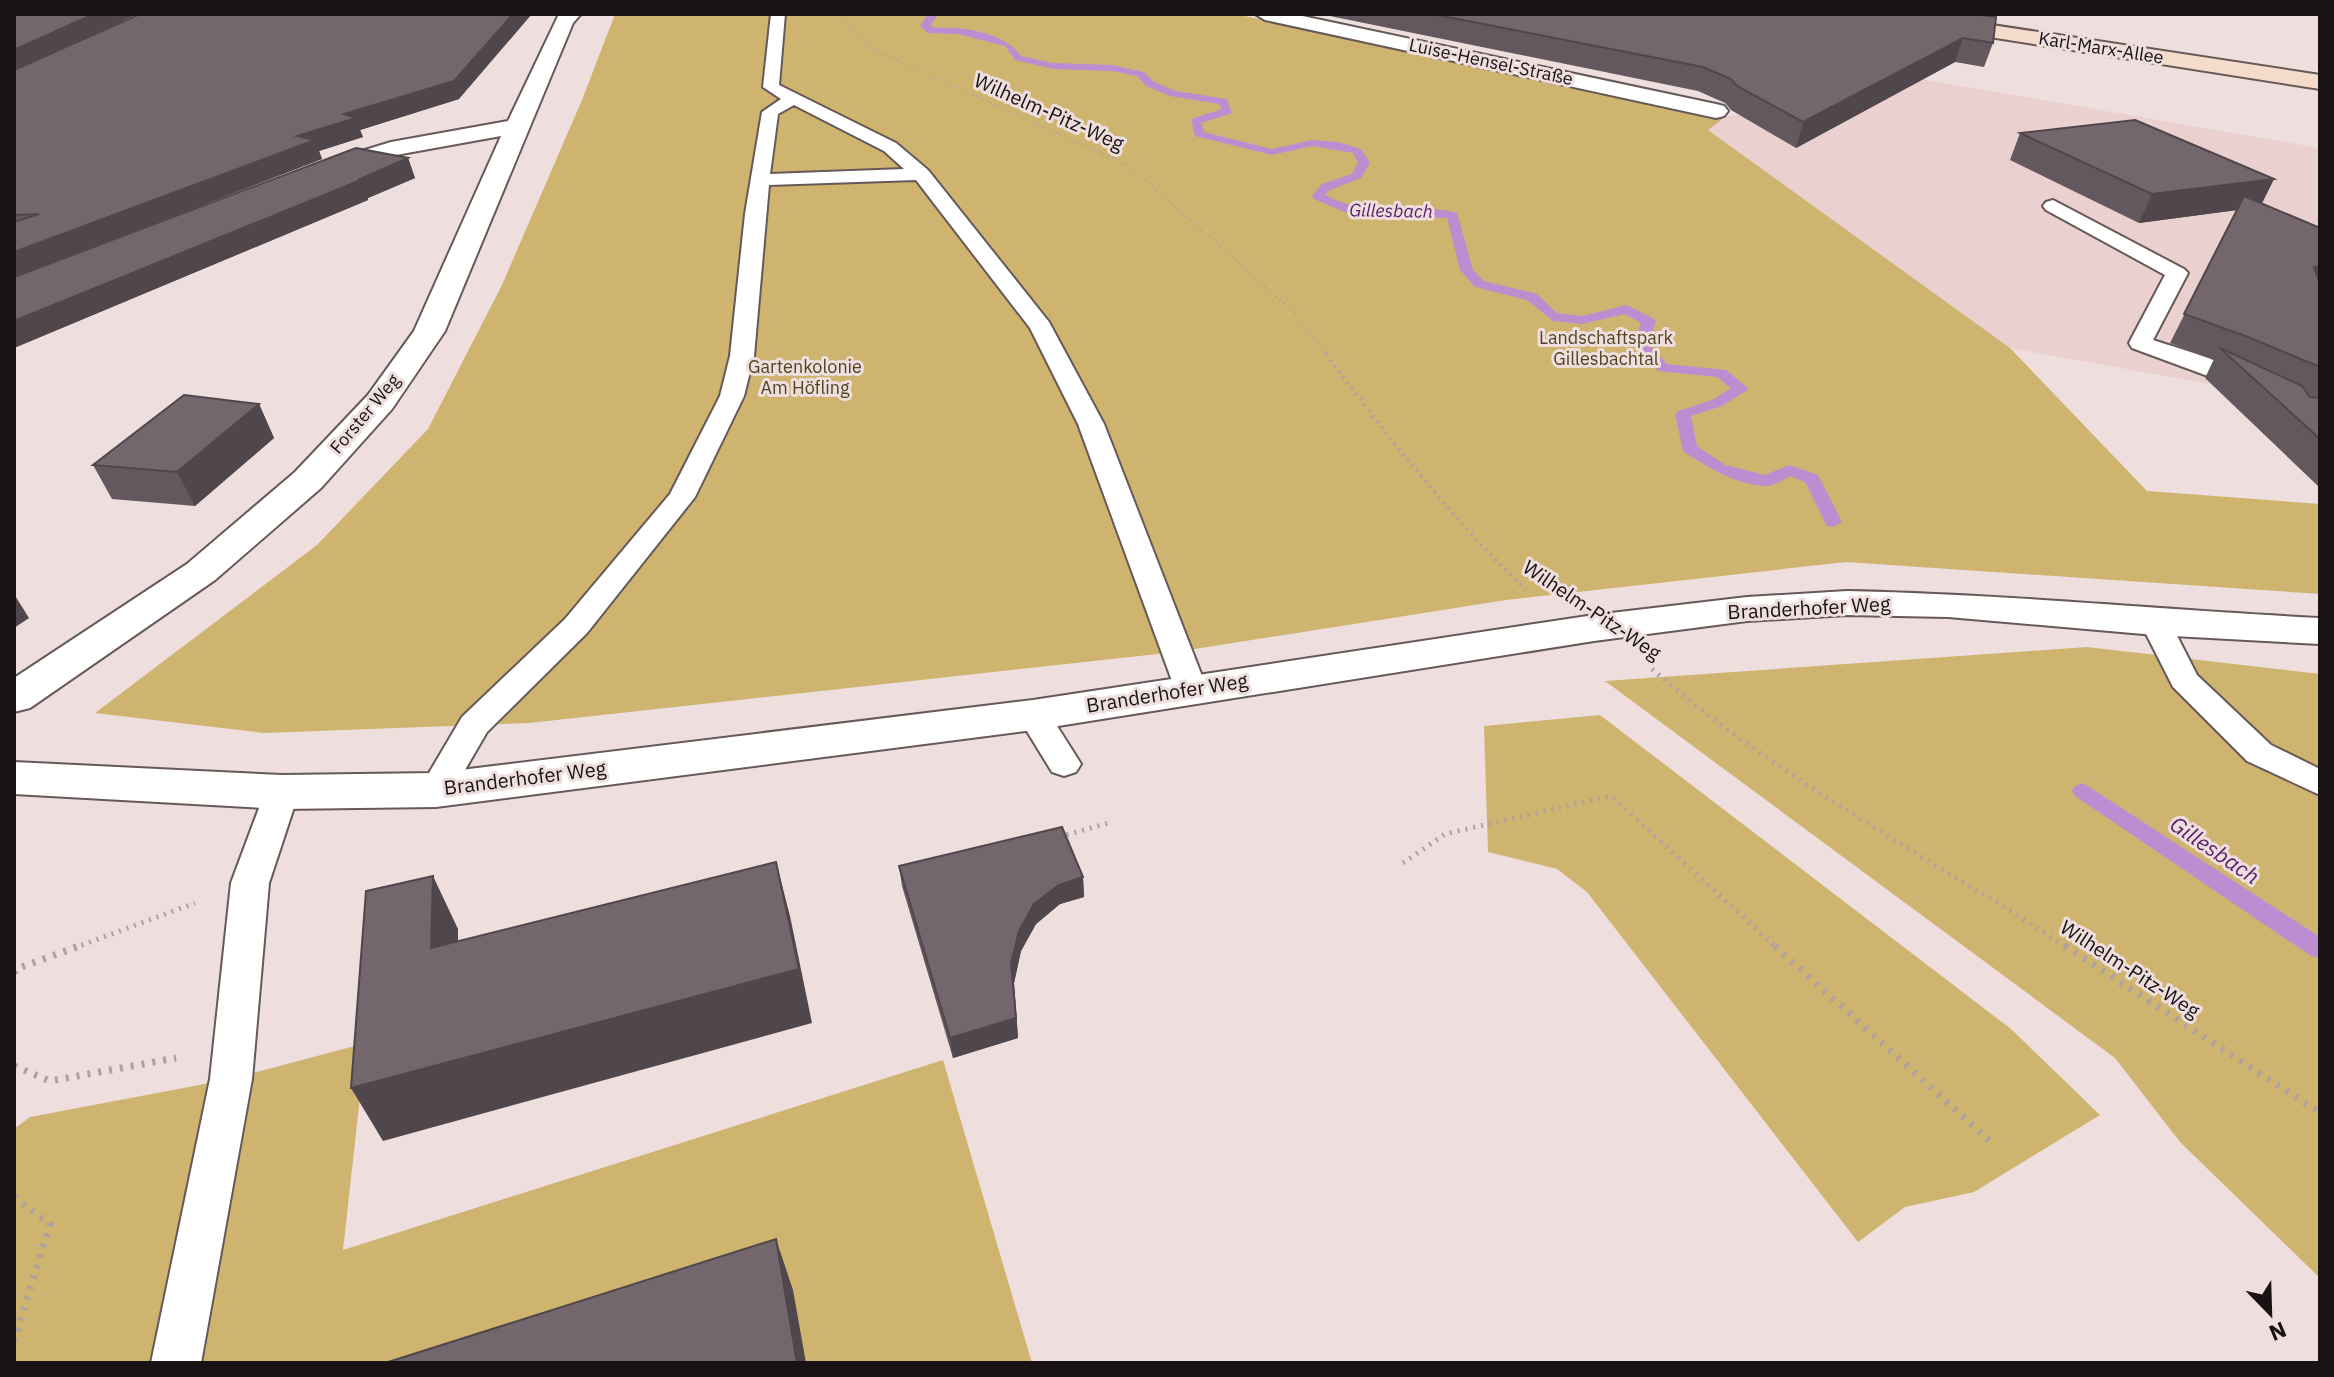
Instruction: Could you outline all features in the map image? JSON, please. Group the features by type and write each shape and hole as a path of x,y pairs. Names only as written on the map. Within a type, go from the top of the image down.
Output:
{"street":[{"name":"Forster Weg","path":"14,698 201,572 308,480 380,402 429,331 564,20 571,14"},
{"name":"Luise-Hensel-Straße","path":"1265,14 1716,111"},
{"name":"Karl-Marx-Allee","path":"1881,14 1935,18 2320,82"},
{"path":"290,183 362,155 441,137 517,127"},
{"name":"Branderhofer Weg","path":"14,778 282,792 436,790 1033,715 1594,628 1747,609 1847,603 1948,605 2155,622 2320,631"}],"lane":[{"path":"778,14 771,87 890,147 921,174 1041,327 1091,424 1191,689"},
{"path":"436,790 474,725 576,626 682,497 732,396 739,369 770,112 793,99"},
{"path":"760,180 921,174"},
{"path":"2053,206 2177,273 2140,343 2224,374 2272,399"},
{"path":"2155,622 2184,680 2259,753 2320,783"},
{"path":"1033,715 1064,764"},
{"path":"176,1363 235,1047 250,883 282,792"}],"path":[{"name":"Wilhelm-Pitz-Weg","path":"837,14 868,47 1129,166 1298,316 1382,429 1500,565 1529,592 1594,628 1661,676 1693,705 1804,781 1979,889 2320,1113"},
{"path":"1403,863 1445,834 1611,796 1993,1144"},
{"path":"1052,839 1112,822"},
{"path":"14,973 16,969 250,883"},
{"path":"14,1066 50,1081 235,1047"},
{"path":"14,1197 50,1224 14,1341"}],"shaded area":[{"path":"1851,67 2320,148 2320,395 2270,395 2010,348 1707,130 1726,116 1764,112"}],"green space":[{"path":"615,14 1235,14 1726,116 1708,130 2010,348 2147,491 2320,504 2320,594 1846,562 1506,600 1176,652 529,723 264,733 95,713 317,545 428,429 502,285 582,100"},
{"path":"2087,647 2320,674 2320,1278 2180,1142 2115,1058 1605,681"},
{"path":"1600,715 2011,1029 2100,1115 1974,1192 1905,1207 1858,1242 1587,892 1557,869 1488,852 1484,726"},
{"path":"366,1043 343,1250 943,1060 1032,1363 14,1363 14,1129 30,1117 231,1079"}],"building":[{"path":"14,14 94,14 14,50"},
{"path":"140,14 513,14 454,81 344,114 356,118 297,136 315,140 14,252 14,222 39,214 14,215 14,70"},
{"path":"1432,14 1973,14 1996,17 1993,43 1963,38 1803,122 1737,86 1731,79 1703,67"},
{"path":"2135,120 2274,179 2152,194 2020,133"},
{"path":"356,148 408,158 14,321 14,277"},
{"path":"2244,196 2320,228 2320,266 2314,267 2320,284 2320,367 2184,314"},
{"path":"2220,348 2302,386 2310,397 2320,398 2320,439"},
{"path":"184,395 259,404 177,472 93,465"},
{"path":"1062,827 1083,877 1059,885 1034,904 1019,931 1011,963 1016,1018 950,1038 899,866"},
{"path":"776,862 799,969 351,1088 366,891 433,876 431,948"},
{"path":"776,1239 797,1363 385,1363"}],"waterway":[{"name":"Gillesbach","path":"932,14 925,26 931,31 958,31 1008,44 1018,58 1053,66 1112,68 1140,74 1150,84 1174,94 1223,101 1228,111 1195,121 1199,134 1272,152 1312,143 1338,145 1357,151 1364,163 1357,176 1326,187 1318,196 1346,209 1365,213 1432,212 1453,216 1461,256 1469,275 1490,289 1532,297 1543,304 1553,317 1582,320 1627,309 1649,322 1641,345 1663,368 1721,373 1741,389 1717,403 1683,414 1689,448 1719,468 1767,481 1789,470 1812,479 1833,522"},
{"name":"Gillesbach","path":"2083,791 2320,949"}],"park label":[{"name":"Landschaftspark Gillesbachtal","path":"1606,348"},
{"name":"Gartenkolonie Am Höfling","path":"805,377"}]}
